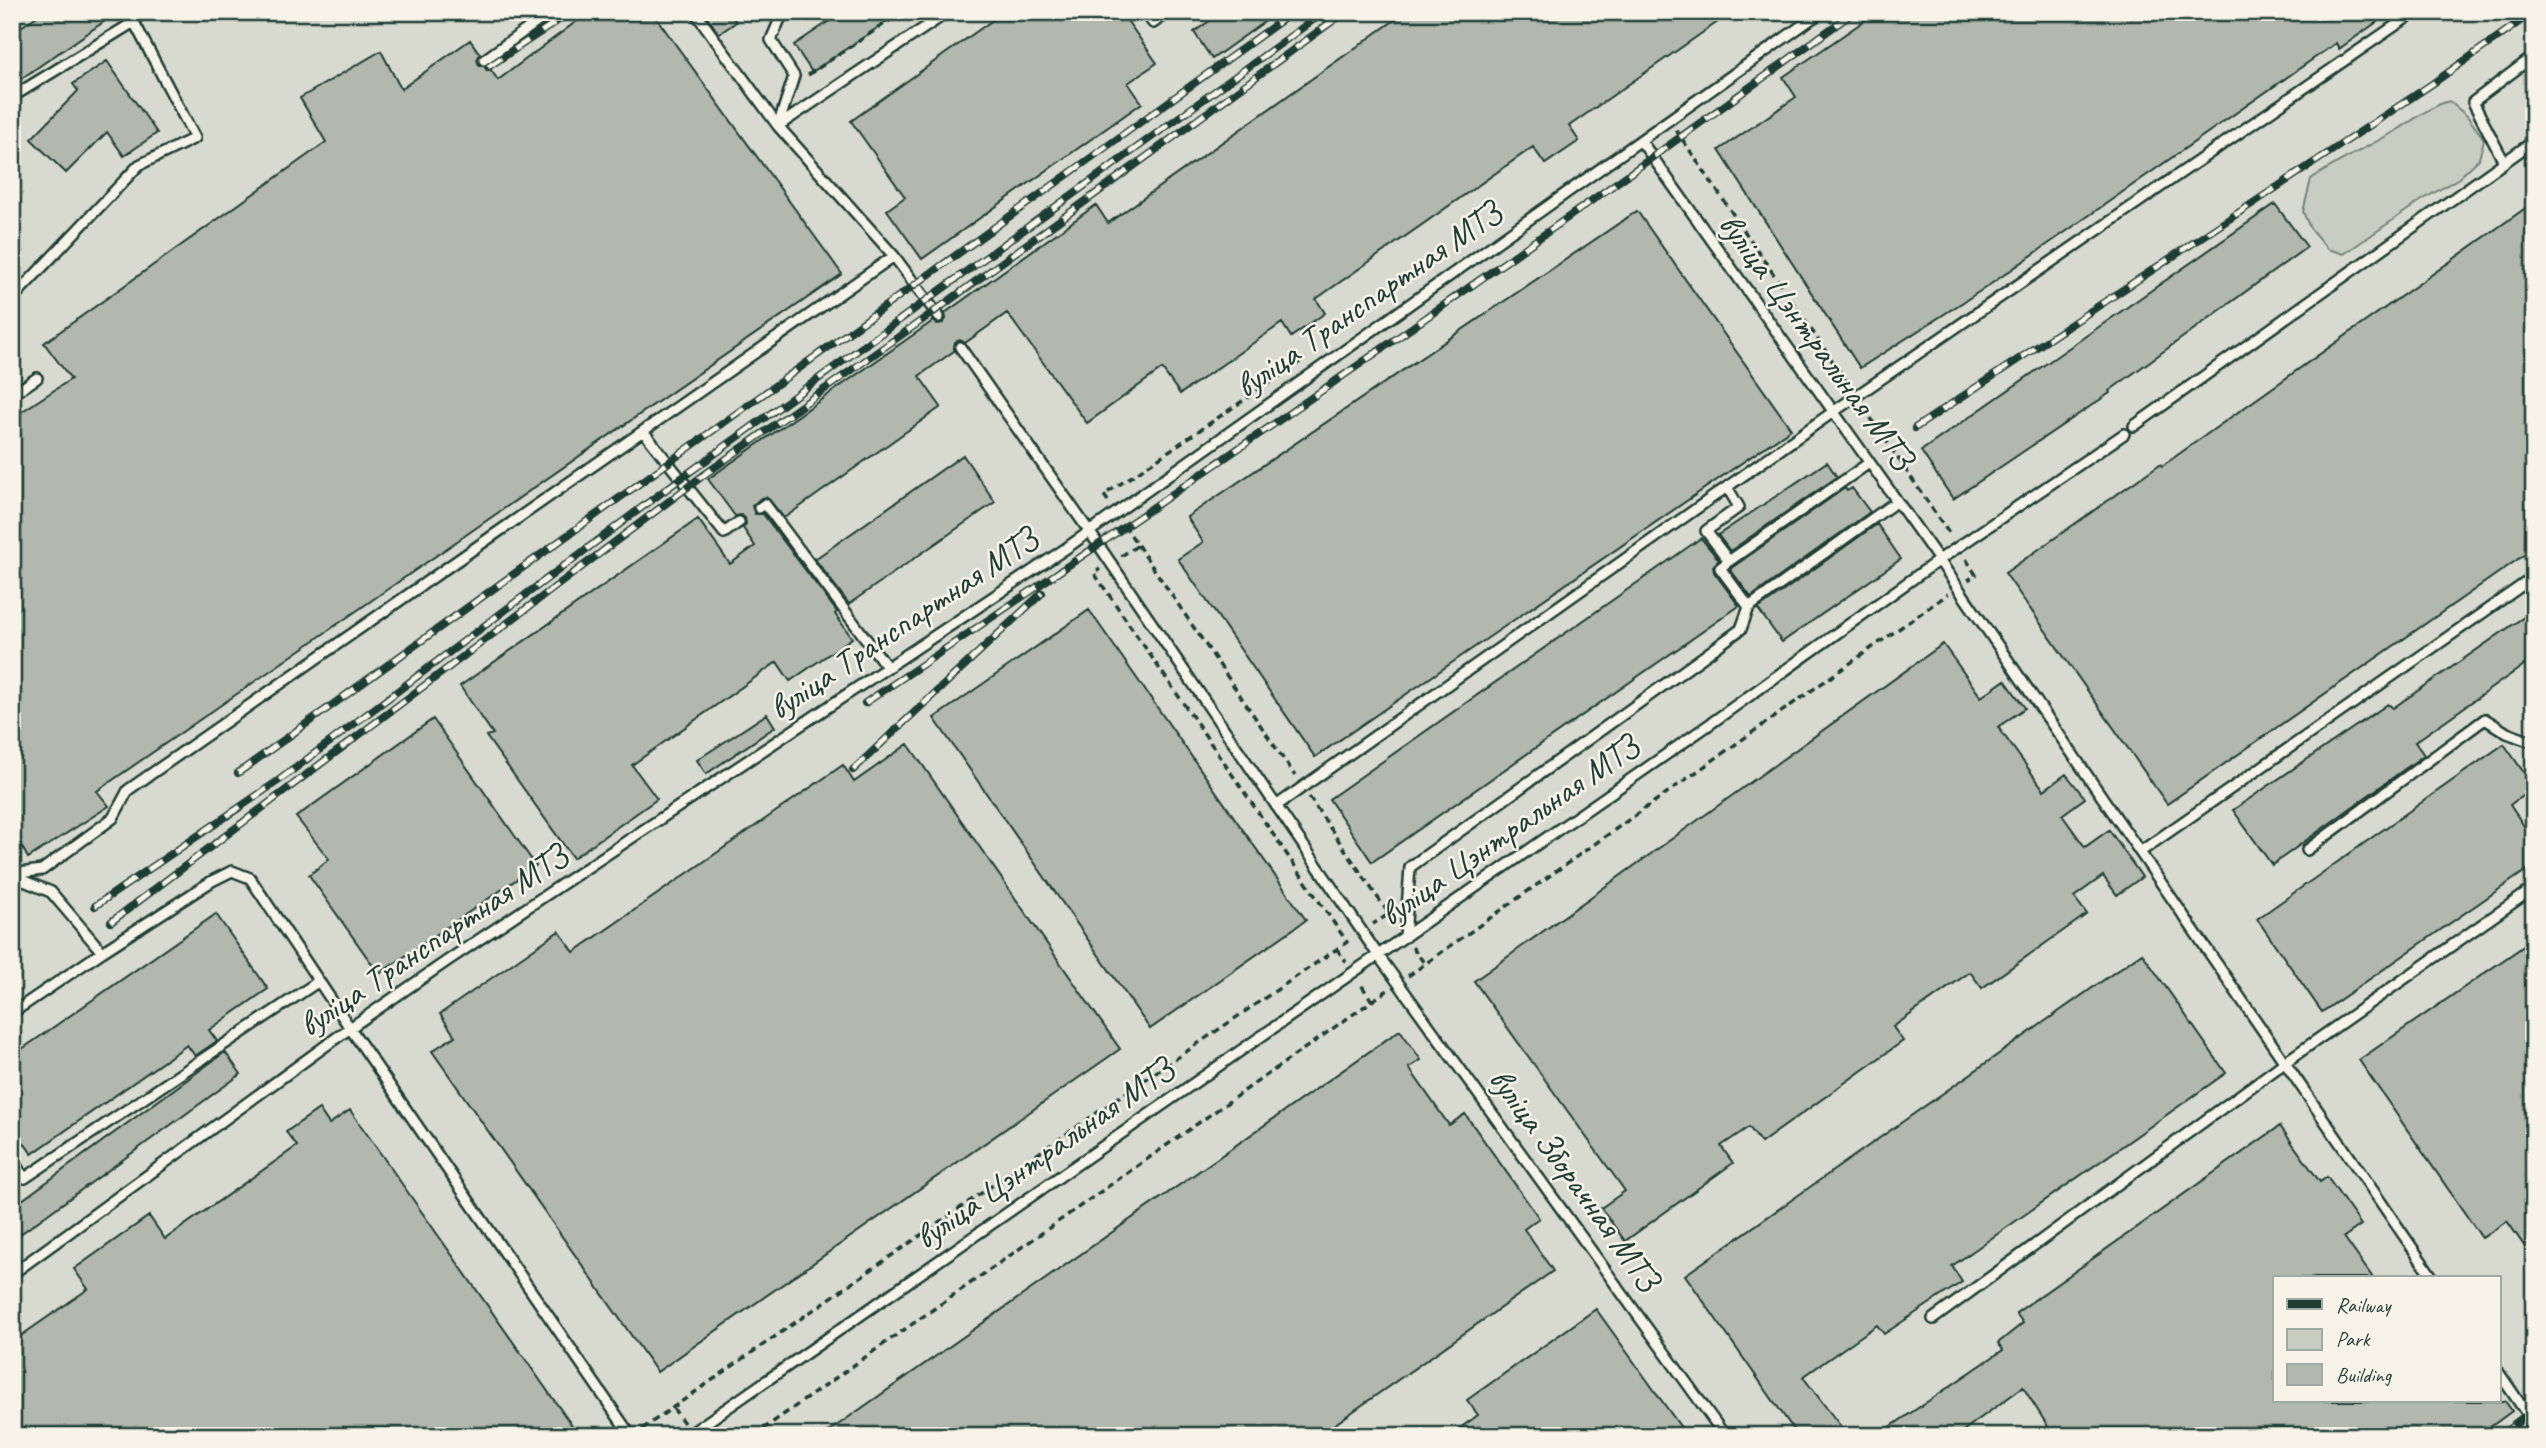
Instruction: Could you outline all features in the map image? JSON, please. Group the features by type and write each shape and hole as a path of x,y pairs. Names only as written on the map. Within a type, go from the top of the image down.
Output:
{"lane":[{"path":"484,60 551,12"},
{"path":"695,12 778,126 894,256 939,317"},
{"path":"778,126 794,76 771,40 783,12"},
{"path":"778,126 948,12"},
{"path":"1145,12 1153,23 1168,12"},
{"name":"вуліца Транспартная МТЗ","path":"12,1274 350,1028 1089,531 1821,12"},
{"path":"1276,806 1833,412 2415,12"},
{"path":"12,97 134,22 195,138 139,165 12,299"},
{"path":"2504,162 2473,102 2526,62"},
{"name":"вуліца Цэнтральная МТЗ","path":"687,1436 1710,724 1939,560 1641,141"},
{"path":"2134,426 2534,141"},
{"path":"12,241 16,253"},
{"path":"12,875 42,870 113,818 128,790 894,256"},
{"name":"вуліца Зборачная МТЗ","path":"960,347 1378,955 1725,1436"},
{"path":"12,395 37,378"},
{"path":"643,430 724,533 739,522"},
{"path":"2124,434 1939,560 2432,1276"},
{"path":"1749,607 1720,568 1869,463"},
{"path":"1727,488 1739,507 1706,531 1728,561"},
{"path":"1405,937 1410,867 1713,650 1741,628 1749,607 1898,501"},
{"path":"759,508 765,504 887,667"},
{"path":"2140,852 2534,577"},
{"path":"2307,850 2485,719 2507,733 2534,743"},
{"path":"12,1013 212,881 232,871 250,878 350,1028 632,1436"},
{"path":"12,875 51,892 102,952"},
{"path":"1933,1320 2284,1063 2534,888"},
{"path":"12,1161 25,1178 319,981"},
{"path":"2500,1374 2534,1424"},
{"path":"2529,1436 2534,1433"}],"path":[{"path":"794,76 810,75 895,18 921,12"},
{"path":"632,1436 1389,914 1137,546 1094,573 1347,942"},
{"path":"753,1436 1373,1001 1337,949"}],"shaded area":[{"path":"12,12 2534,12 2534,1436 12,1436"}],"green space":[{"path":"2449,101 2467,116 2484,139 2479,159 2459,178 2344,254 2327,249 2310,228 2303,212 2311,179 2427,111"}],"building":[{"path":"43,12 118,12 12,85 12,33"},
{"path":"589,12 652,12 842,274 97,791 109,806 28,858 12,829 12,418 71,379 44,343 326,142 300,98 381,51 401,89 470,40 480,54 477,60 479,65 488,66 498,80"},
{"path":"704,12 729,12 736,22 719,34"},
{"path":"843,12 879,12 886,22 812,72 794,45"},
{"path":"1004,12 1121,12 1157,63 1128,83 1142,103 922,259 887,210 905,197 851,121"},
{"path":"1222,12 1278,12 1212,59 1194,32"},
{"path":"1406,12 1732,12 1569,126 1579,141 1545,164 1533,147 1316,299 1325,313 1291,337 1282,323 1180,394 1162,369 1087,423 1007,313 965,343 960,340 955,342 954,351 919,376 941,407 784,518 767,497 761,498 752,506 755,514 763,514 837,612 835,614 852,638 790,681 777,662 632,765 657,799 573,858 486,736 493,734 460,686 698,519 730,564 755,546 743,528 746,524 745,518 741,515 735,516 708,479 933,321 937,324 943,323 946,319 945,313 1096,205 1108,223"},
{"path":"1877,12 2391,12 2339,49 2336,43 1988,286 1860,368 1719,150 1796,97 1783,77"},
{"path":"107,61 157,133 124,156 107,132 66,173 31,139 78,91 73,84"},
{"path":"2534,202 2534,548 2167,804 2005,573 2160,464 2162,466"},
{"path":"2275,204 2307,247 2109,391 2110,393 1953,499 1921,451"},
{"path":"1637,211 1791,429 1315,757 1178,559 1203,542 1187,517"},
{"path":"963,455 995,502 849,604 815,559"},
{"path":"1827,462 1837,477 1730,551 1718,535"},
{"path":"1845,488 1847,491 1852,488 1870,512 1751,597 1730,569"},
{"path":"1877,524 1901,559 1782,642 1758,609"},
{"path":"1701,538 1719,560 1713,566 1714,572 1739,606 1372,862 1329,799"},
{"path":"1089,610 1306,920 1150,1029 934,718"},
{"path":"2534,610 2534,658 2415,742 2424,755 2272,865 2233,810 2388,704 2393,708"},
{"path":"1943,644 1981,697 2005,680 2025,708 1998,727 2044,790 2066,774 2085,798 2062,815 2085,847 2109,830 2142,877 2117,895 2103,876 2074,897 2087,914 1982,988 1970,972 1893,1027 1903,1041 1761,1143 1749,1127 1721,1146 1733,1163 1625,1241 1601,1208 1625,1191 1474,981"},
{"path":"767,714 775,727 706,774 697,760"},
{"path":"433,719 536,866 379,974 309,875 329,859 296,817"},
{"path":"908,744 1120,1049 657,1372 432,1051 455,1036 440,1014 559,931 574,952 843,765 854,782"},
{"path":"2504,744 2534,787 2510,805 2534,841 2534,865 2322,1012 2257,919"},
{"path":"216,914 268,989 209,1030 217,1041 195,1056 187,1045 32,1154 12,1126 12,1056"},
{"path":"2534,939 2534,1260 2507,1221 2482,1238 2359,1060"},
{"path":"2142,953 2226,1073 1952,1266 1962,1282 1884,1334 1877,1325 1803,1377 1848,1436 1798,1436 1685,1275"},
{"path":"1400,1030 1421,1060 1409,1068 1449,1125 1465,1114 1539,1218 1524,1229 1553,1271 1318,1436 822,1436"},
{"path":"225,1052 241,1074 12,1240 12,1185 22,1200"},
{"path":"319,1109 329,1124 350,1110 575,1430 566,1436 12,1436 12,1342 88,1289 74,1269 149,1216 165,1239 297,1146 286,1132"},
{"path":"2280,1126 2320,1182 2327,1177 2361,1225 2344,1237 2372,1276 2273,1276 2273,1402 2505,1401 2512,1411 2478,1436 2054,1436 2023,1387 1956,1436 1877,1436 2003,1350 1998,1343 2023,1323 2016,1313"},
{"path":"1596,1309 1687,1436 1449,1436 1478,1415 1467,1400"}],"railway":[{"path":"488,67 571,12"},
{"path":"238,773 1293,12"},
{"path":"95,906 278,781 665,490 1324,12"},
{"path":"111,922 701,477 935,311 1345,12"},
{"path":"865,703 1363,362 1854,12"},
{"path":"1915,428 2432,84 2533,12"},
{"path":"853,770 1042,593"},
{"path":"2500,1436 2534,1410"}]}
